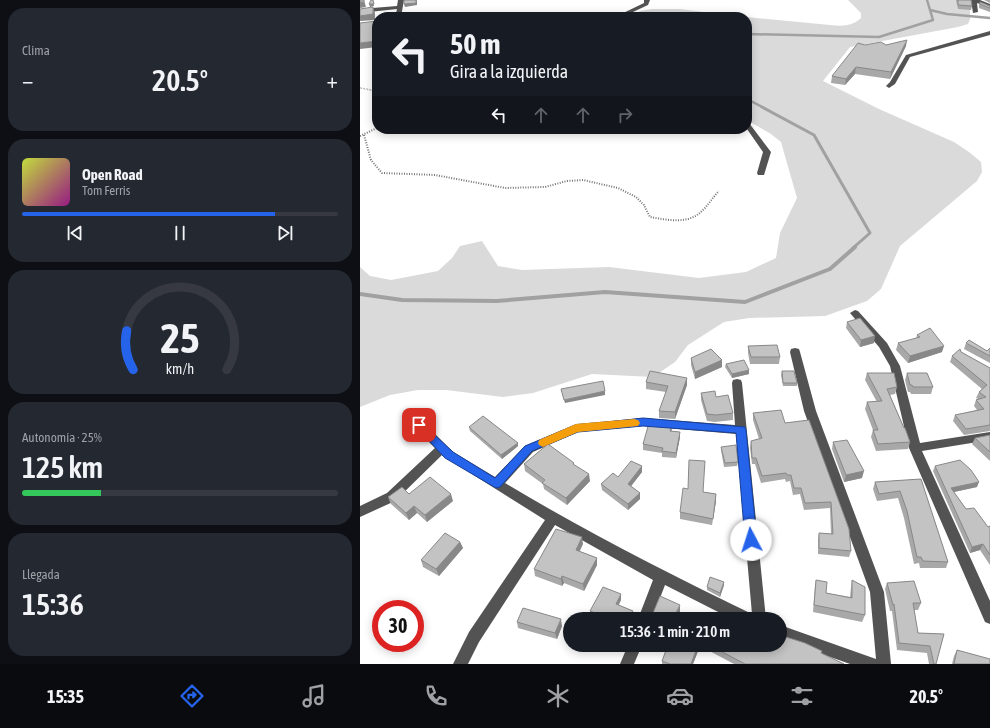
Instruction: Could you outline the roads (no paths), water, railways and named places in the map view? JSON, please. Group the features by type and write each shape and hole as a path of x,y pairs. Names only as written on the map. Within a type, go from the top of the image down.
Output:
{"street":[{"path":"400,12 401,0"},
{"path":"629,12 646,4 647,0"},
{"path":"975,12 974,0 990,6"},
{"path":"360,11 400,7"},
{"path":"889,86 893,83 906,58 990,33"},
{"path":"752,131 767,152 761,173"},
{"path":"855,313 882,345 895,366 915,448 990,617"},
{"path":"795,352 810,411 877,592 884,664"},
{"path":"737,383 758,612"},
{"path":"496,484 529,448 576,428 643,422 741,430"},
{"path":"419,425 449,455 553,518 661,577 733,612"},
{"path":"915,448 990,436"},
{"path":"360,512 392,497 442,448"},
{"path":"460,664 474,637 553,518"},
{"path":"648,612 661,577"},
{"path":"787,634 871,664"},
{"path":"627,664 632,652"}],"waterway":[{"path":"927,0 930,10"},
{"path":"752,34 879,37 933,20 930,10"},
{"path":"930,10 947,14 990,18"},
{"path":"752,102 764,108"},
{"path":"762,107 814,135 870,233 853,248"},
{"path":"360,294 402,300 497,301 605,292 745,302 830,269 855,247"}]}
